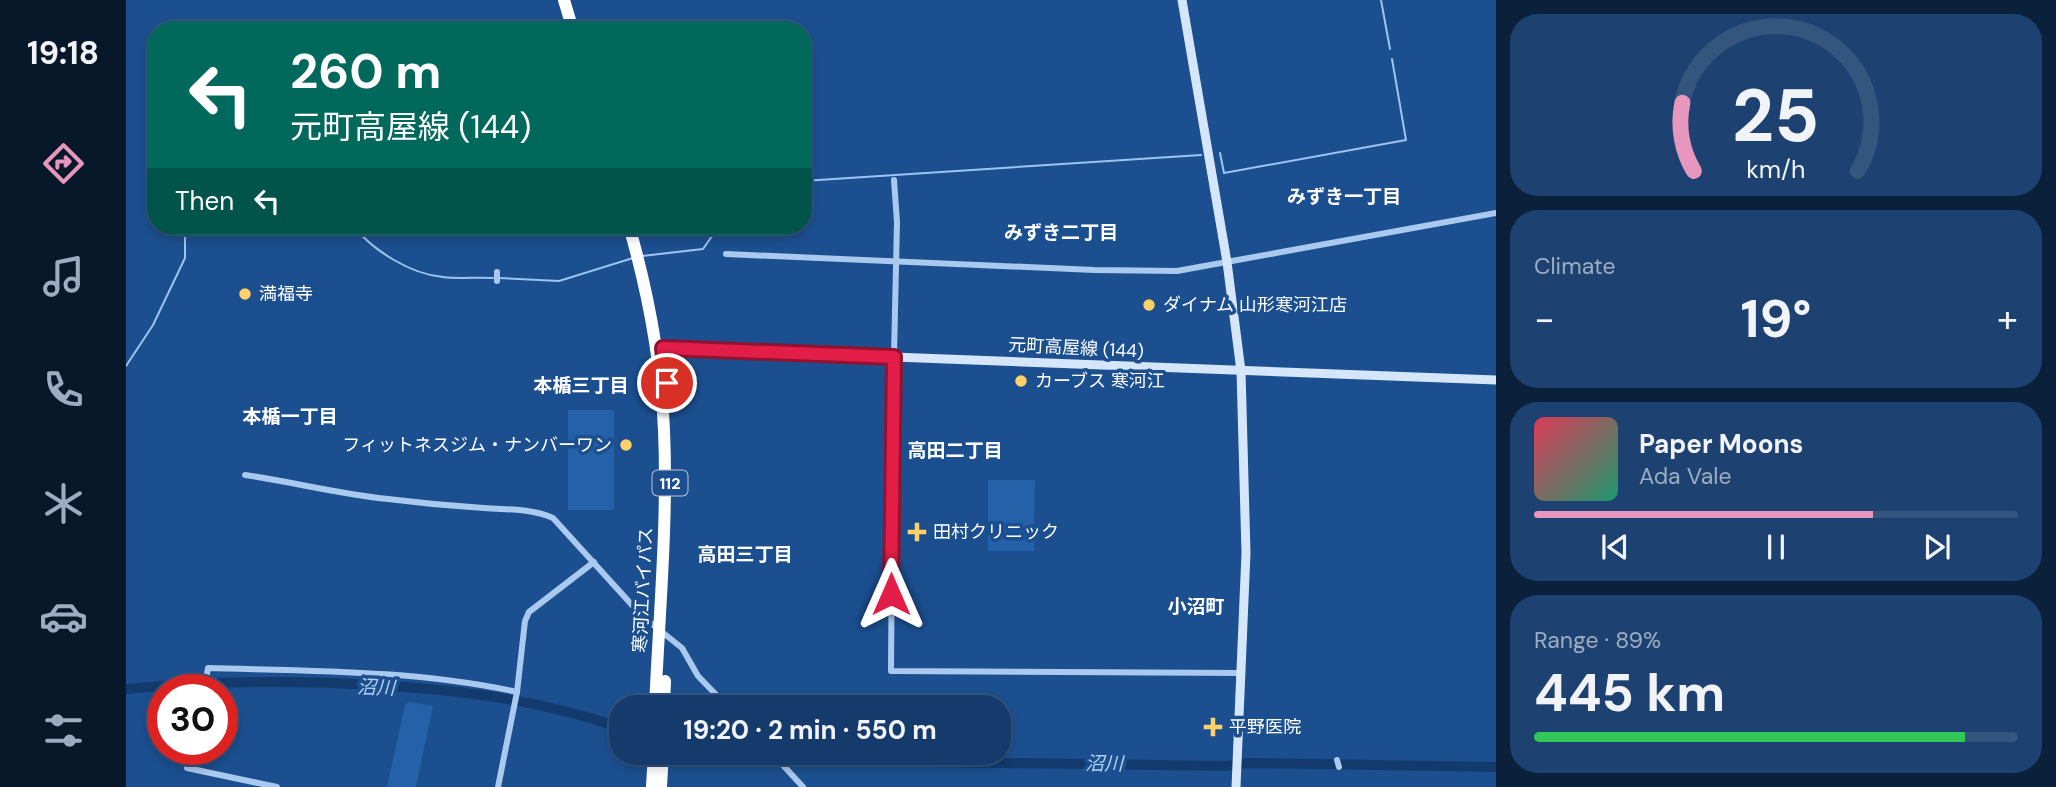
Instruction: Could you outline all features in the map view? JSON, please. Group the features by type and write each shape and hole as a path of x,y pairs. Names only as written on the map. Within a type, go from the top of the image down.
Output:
{"highway":[{"path":"564,0 570,21"},
{"path":"573,0 579,21"},
{"name":"寒河江バイパス","path":"633,235 642,257"},
{"name":"寒河江バイパス","path":"638,235 671,428 662,633 656,695"},
{"name":"寒河江バイパス","path":"662,633 664,695"},
{"path":"652,787 656,765"},
{"path":"659,765 661,787"}],"main road":[{"path":"1182,0 1227,262 1241,371 1246,553 1237,787"},
{"name":"元町高屋線 (144)","path":"659,348 1496,380"}],"street":[{"path":"894,180 897,263 891,671 1241,673"},
{"path":"726,254 897,263 1177,271 1496,213"},
{"path":"497,272 497,281"},
{"path":"245,475 373,498 542,513 553,518 642,617 682,648 698,676 716,695"},
{"path":"498,787 517,692 525,621 529,612 594,562"},
{"path":"207,674 208,668 360,673 477,683 517,692"},
{"path":"782,765 803,787"},
{"path":"187,768 276,787"}],"shaded area":[{"path":"568,410 614,410 614,510 568,510"},
{"path":"988,480 1035,480 1034,551 988,551"},
{"path":"409,702 433,706 416,787 387,787 405,705"}],"waterway":[{"path":"1381,0 1390,49"},
{"path":"1220,153 1224,173 1406,140 1392,59"},
{"path":"812,180 1201,155"},
{"path":"126,366 153,325 185,258 185,235"},
{"path":"362,235 394,260 418,271 449,278 493,278"},
{"path":"642,256 703,249 713,235"},
{"path":"499,278 559,281 633,258"},
{"name":"沼川","path":"126,689 251,682 407,687 531,703 609,724"},
{"name":"沼川","path":"1011,763 1496,767"}],"place":[{"name":"満福寺","path":"245,294"},
{"name":"ダイナム 山形寒河江店","path":"1149,305"},
{"name":"カーブス 寒河江","path":"1021,381"},
{"name":"フィットネスジム・ナンバーワン","path":"626,445"},
{"name":"田村クリニック","path":"917,532"},
{"name":"平野医院","path":"1213,727"}],"district":[{"name":"みずき一丁目","path":"1344,196"},
{"name":"みずき二丁目","path":"1061,232"},
{"name":"本楯三丁目","path":"581,385"},
{"name":"本楯一丁目","path":"290,416"},
{"name":"高田二丁目","path":"955,450"},
{"name":"高田三丁目","path":"745,554"},
{"name":"小沼町","path":"1196,606"}],"route":[{"path":"667,383 663,348 894,357 891,594"}]}
